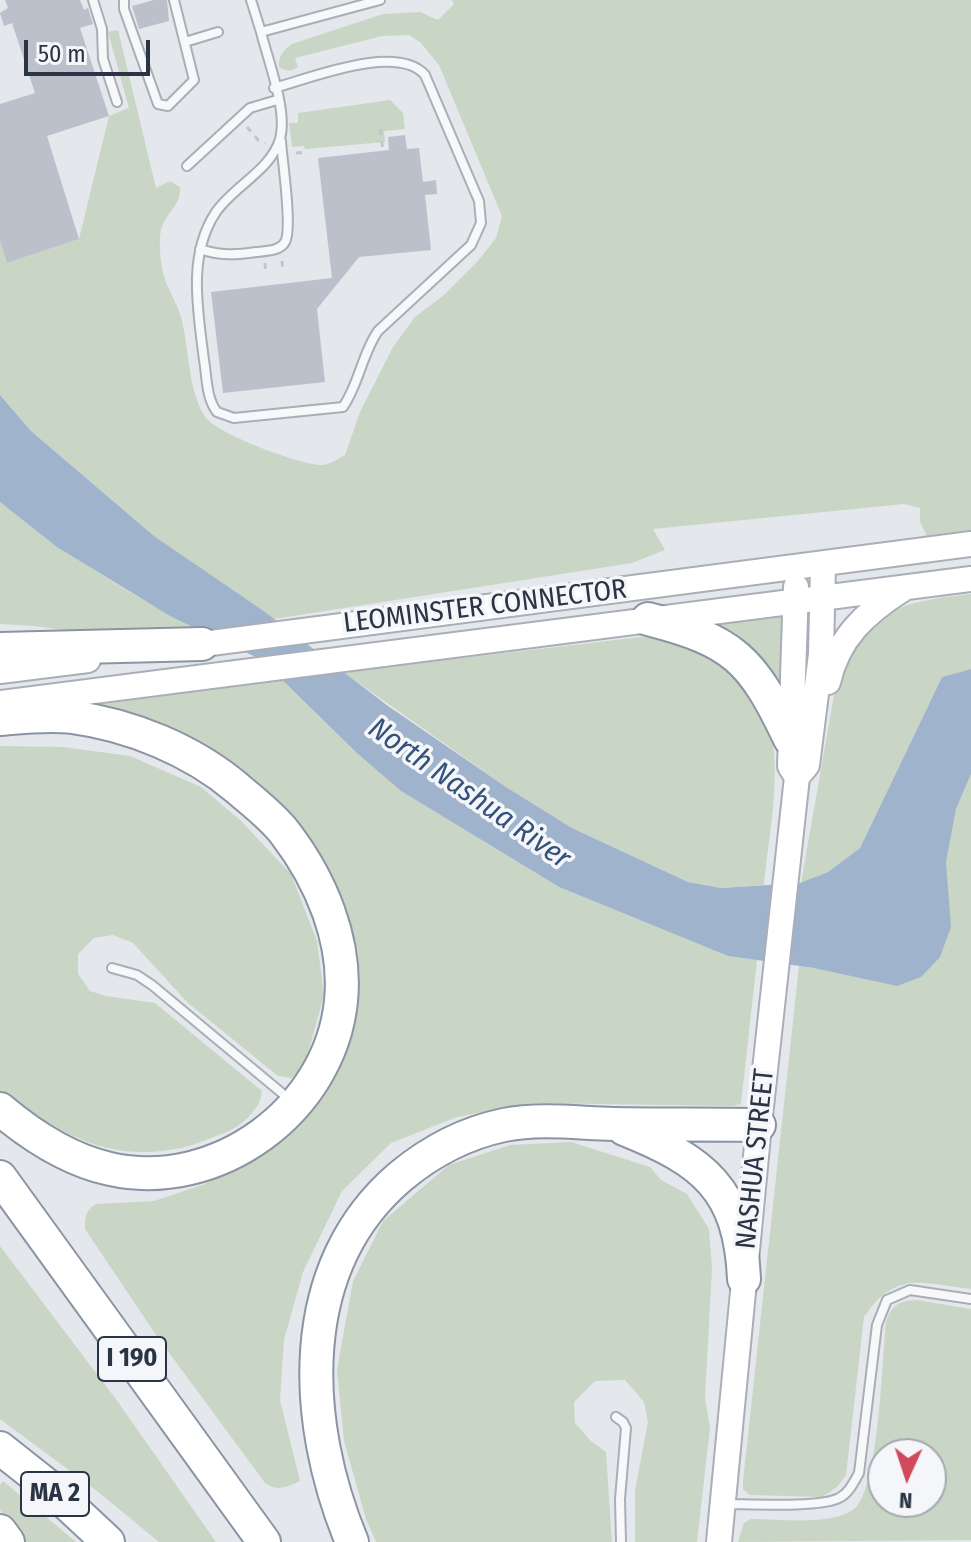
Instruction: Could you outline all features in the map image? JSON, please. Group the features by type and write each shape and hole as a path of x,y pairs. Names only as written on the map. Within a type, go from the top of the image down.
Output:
{"highway":[{"path":"648,619 704,635 724,646 759,680 798,760"},
{"path":"0,649 115,652 202,644"},
{"path":"0,719 70,716 104,723 150,738 214,769 284,832 322,894 331,917 341,962 341,1001 331,1045 319,1073 276,1124 253,1142 211,1162 186,1169 131,1173 92,1164 57,1150 0,1109"},
{"path":"352,1542 329,1473 318,1408 320,1319 327,1285 347,1238 386,1189 420,1161 462,1139 506,1125 548,1120 610,1124 759,1125"},
{"path":"610,1124 675,1151 709,1177 736,1219 743,1247 744,1279"},
{"name":"I 190","path":"0,1177 264,1542"},
{"name":"MA 2","path":"0,1448 48,1486 108,1542"},
{"path":"0,1531 8,1542"}],"main road":[{"name":"LEOMINSTER CONNECTOR","path":"202,644 971,544"},
{"name":"NASHUA STREET","path":"798,760 821,654 823,565"},
{"name":"NASHUA STREET","path":"719,1542 798,760 795,569"},
{"name":"LEOMINSTER CONNECTOR","path":"0,703 971,579"},
{"path":"798,760 818,742 831,670 844,641 862,618 906,587"},
{"path":"0,671 115,652"}],"lane":[{"path":"93,0 102,29 103,59 117,102"},
{"path":"124,0 124,9 158,104 162,107 168,106 194,80 174,0"},
{"path":"200,249 235,255 277,249 286,242 288,226 280,137 282,117 251,0"},
{"path":"261,32 380,0"},
{"path":"185,42 218,32"},
{"path":"274,88 382,60 407,63 420,70 479,201 481,223 476,239 378,331 343,407 242,419 217,412 209,396 197,306 200,249 206,230 222,204 261,167 280,137"},
{"path":"187,166 255,105 277,100"},
{"path":"112,968 137,975 152,985 295,1104"},
{"path":"723,1504 839,1499 859,1473 877,1325 887,1300 910,1290 971,1299"},
{"path":"616,1417 626,1428 620,1499 621,1542"}],"path":[{"path":"239,117 258,140 276,147"},
{"path":"380,129 383,151"}],"green space":[{"path":"452,0 971,0 971,534 927,536 920,522 920,508 904,504 653,529 665,550 632,563 274,619 154,536 31,431 0,395 0,241 7,263 79,239 109,116 129,108 108,32 118,30 156,188 170,181 180,187 176,204 161,230 160,253 165,279 181,319 199,406 214,425 280,455 323,465 345,455 360,412 393,347 415,317 444,295 477,262 496,238 502,216 439,65 420,42 409,35 382,36 295,58 298,67 291,70 279,67 279,60 292,44 383,14 420,12 438,20 454,4"},
{"path":"390,100 403,113 405,129 384,131 385,142 305,149 304,146 292,147 289,123 298,123 298,113"},
{"path":"0,502 96,571 200,630 79,632 0,624"},
{"path":"971,594 971,669 942,677 860,848 828,872 801,883 837,678 849,655 861,636 889,613 925,601"},
{"path":"780,616 785,621 784,701 711,624"},
{"path":"641,637 682,644 718,659 746,683 757,700 771,735 774,761 774,797 764,885 721,888 688,882 572,828 506,787 343,672"},
{"path":"282,679 401,791 559,887 728,956 757,960 741,1104 531,1103 457,1117 391,1143 342,1191 303,1272 284,1340 280,1400 300,1481 278,1488 265,1483 156,1335 85,1229 86,1215 96,1204 154,1201 205,1184 255,1154 348,1014 299,839 97,705"},
{"path":"0,746 63,747 130,756 201,787 241,821 291,874 317,941 324,995 305,1064 292,1078 278,1076 188,1003 133,943 113,935 94,938 78,954 78,974 90,991 155,1003 262,1091 258,1105 235,1127 181,1148 150,1152 106,1148 67,1133 7,1100 0,1093"},
{"path":"971,774 971,1289 911,1283 887,1292 876,1302 864,1317 846,1475 837,1487 822,1497 750,1495 743,1489 743,1481 799,966 814,968 953,823"},
{"path":"571,1142 650,1167 661,1180 687,1194 709,1229 712,1269 705,1398 710,1428 697,1542 635,1542 635,1490 648,1422 644,1402 625,1380 595,1381 574,1402 575,1423 606,1452 612,1542 376,1542 366,1519 344,1441 337,1370 353,1281 383,1221 449,1165 510,1145"},
{"path":"0,1246 118,1402 216,1542 159,1542 97,1491 0,1419"},
{"path":"917,1300 971,1309 971,1540 738,1542 744,1523 751,1519 819,1520 844,1514 854,1509 867,1483 867,1518 947,1518 947,1438 876,1438 886,1322 891,1311 901,1303"},
{"path":"3,1481 76,1542 24,1542 0,1510 0,1485"}],"water":[{"name":"North Nashua River","path":"0,395 31,431 154,536 265,612 388,706 572,828 688,882 721,888 800,883 828,872 860,848 942,677 971,669 971,774 956,809 946,862 951,927 940,957 921,977 897,986 814,968 728,956 559,887 401,791 357,753 262,660 170,616 57,547 0,502"}],"building":[{"path":"5,0 80,0 84,10 88,8 93,24 80,28 109,116 47,136 79,239 7,263 0,241 0,104 35,93 12,23 4,26 0,13 8,8"},
{"path":"167,0 169,21 139,29 132,6"},
{"path":"405,135 407,149 419,148 423,182 436,180 437,194 425,195 431,250 359,257 317,309 325,382 223,393 211,292 332,278 318,158 389,150 388,137"}]}
